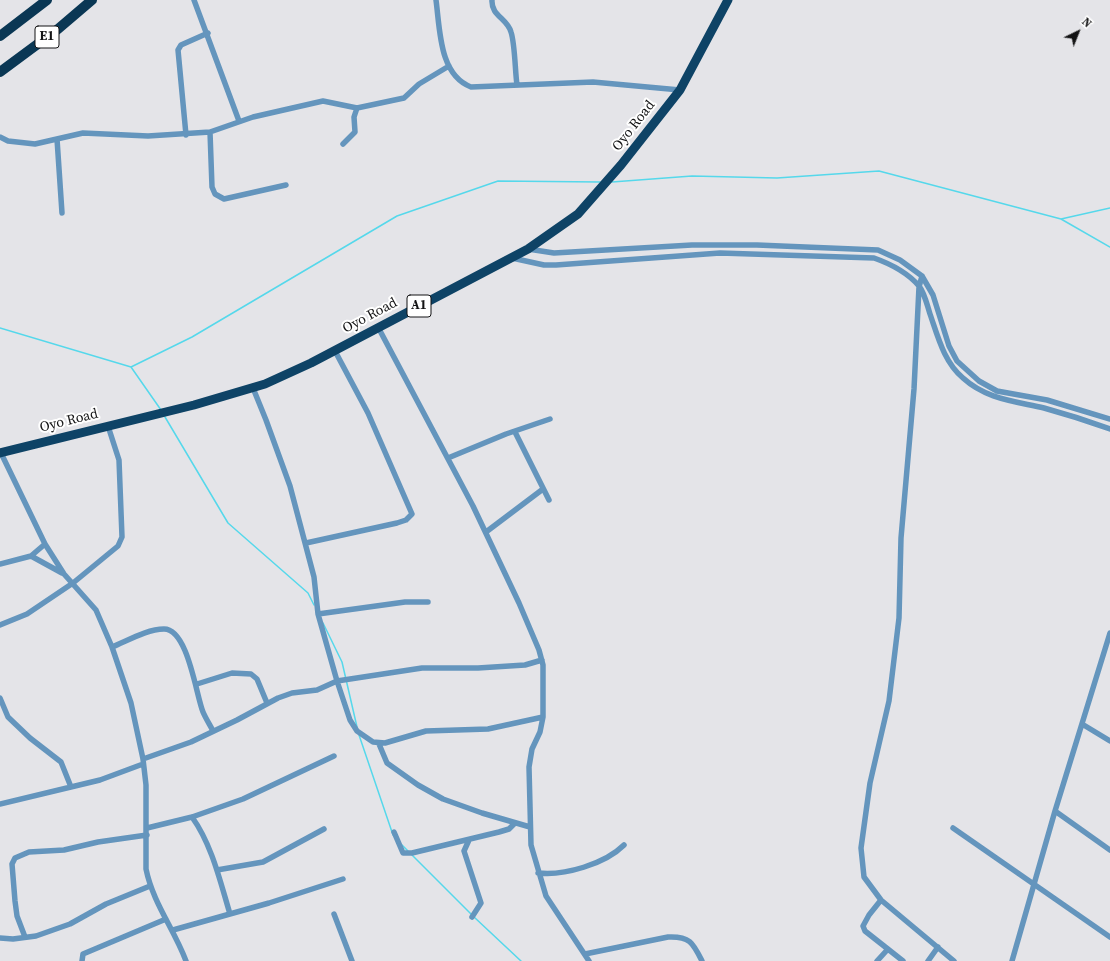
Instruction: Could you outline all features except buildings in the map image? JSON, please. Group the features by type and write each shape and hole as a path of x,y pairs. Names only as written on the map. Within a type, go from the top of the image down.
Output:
{"highway":[{"name":"E1","path":"0,36 48,0"},
{"name":"E1","path":"0,72 58,29 92,0"},
{"name":"Oyo Road","path":"0,453 194,405 253,388 311,363 528,249 582,209 621,165 680,90 728,0"}],"street":[{"path":"194,0 208,33 239,121"},
{"path":"436,0 442,45 449,66 463,84 472,87 593,82 680,90"},
{"path":"492,0 492,6 495,13 511,31 517,85"},
{"path":"186,135 178,50 180,45 208,33"},
{"path":"0,137 8,141 35,144 83,133 148,136 186,135 210,132 239,121 323,101 357,108 404,98 419,84 449,66"},
{"path":"343,144 354,132 354,117 357,108"},
{"path":"210,132 212,187 215,194 224,199 286,185"},
{"path":"57,139 62,214"},
{"path":"528,249 554,253 692,245 869,248 886,253 900,260 922,276 934,295 949,346 955,356 979,381 996,391 1047,400 1110,419"},
{"path":"511,258 544,265 720,253 874,258 890,263 904,272 919,287 926,299 942,349 954,370 970,385 985,394 1004,400 1081,418 1110,429"},
{"path":"922,276 919,287 914,389 901,538 899,618 889,701 870,783 861,848 864,876 881,900 954,961"},
{"path":"378,328 486,532 520,603 542,660 543,717 540,732 532,749 529,766 531,845 546,896 570,935 589,961"},
{"path":"306,543 397,523 406,520 412,514 368,413 335,350"},
{"path":"253,388 290,486 314,576 318,614 340,681 350,720 357,731 373,742 384,744 426,731 488,729 543,717"},
{"path":"448,458 550,419"},
{"path":"0,625 27,614 73,583 118,546 122,537 119,460 108,426"},
{"path":"515,432 549,500"},
{"path":"0,453 45,544 64,574 96,610 112,647 131,703 143,761 146,785 146,869 150,886 186,961"},
{"path":"486,532 544,489"},
{"path":"0,564 30,556 45,544"},
{"path":"30,556 64,574"},
{"path":"318,614 405,602 428,602"},
{"path":"112,647 155,630 170,630 181,642 196,684 203,712 214,731"},
{"path":"1012,961 1055,811 1110,633"},
{"path":"0,804 100,780 191,742 267,703 292,693 317,690 340,681 350,679 422,668 525,666 542,660"},
{"path":"196,684 232,673 251,674 257,679 267,703"},
{"path":"0,698 8,718 30,738 61,762 71,787"},
{"path":"1082,724 1110,741"},
{"path":"378,744 387,763 418,785 444,799 482,813 530,827"},
{"path":"147,828 192,817 242,798 334,756"},
{"path":"1055,811 1110,850"},
{"path":"192,817 199,827 217,870 230,914"},
{"path":"394,832 402,850 407,853 469,840 509,829 515,823"},
{"path":"953,828 1110,937"},
{"path":"217,870 263,862 324,829"},
{"path":"25,937 17,916 12,864 15,858 29,852 64,850 98,842 147,835"},
{"path":"469,840 464,851 481,903 472,917"},
{"path":"538,873 551,874 569,871 603,860 617,852 624,845"},
{"path":"172,930 269,903 343,879"},
{"path":"0,938 36,936 70,924 106,904 150,886"},
{"path":"881,900 862,926 865,931 903,961"},
{"path":"334,914 352,961"},
{"path":"82,961 83,954 166,919"},
{"path":"585,954 668,937 682,936 691,943 702,961"},
{"path":"928,961 938,947"},
{"path":"877,961 888,949"}],"waterway":[{"path":"612,182 692,176 777,178 879,171 1061,219 1110,247"},
{"path":"0,328 131,367 192,337 397,216 498,181 600,182"},
{"path":"1061,219 1110,208"},
{"path":"131,367 161,410"},
{"path":"165,417 228,523 308,593 314,605"},
{"path":"323,623 342,662 357,727"},
{"path":"359,735 393,835"},
{"path":"402,845 408,851"},
{"path":"412,855 472,915"},
{"path":"474,917 521,961"}]}
